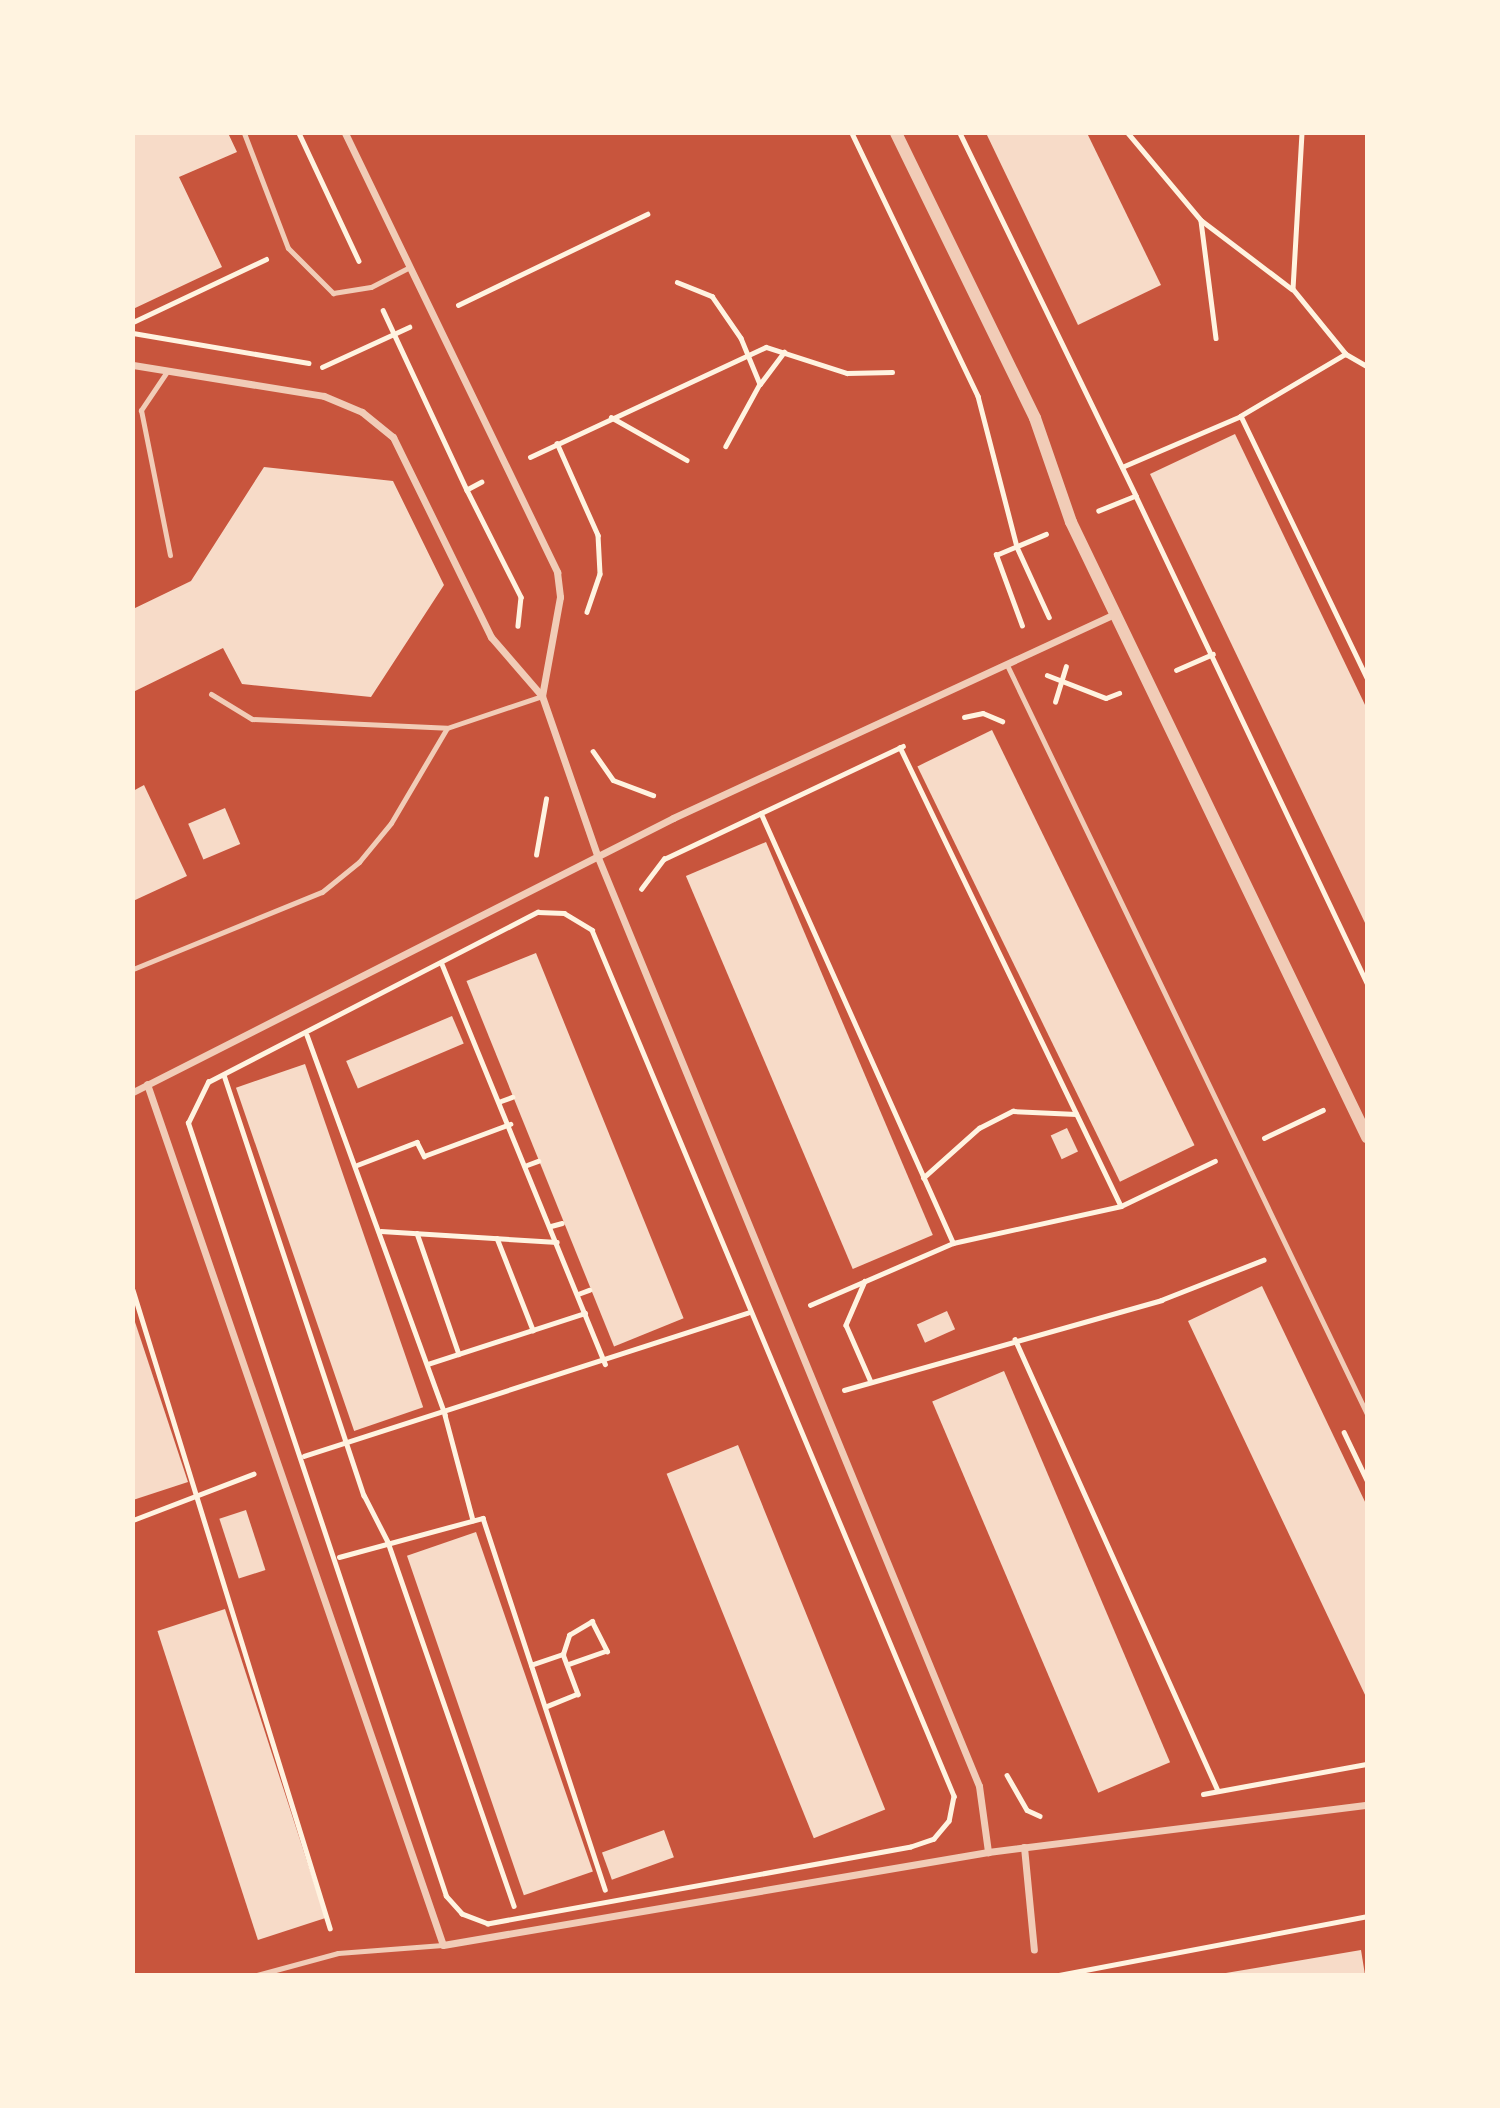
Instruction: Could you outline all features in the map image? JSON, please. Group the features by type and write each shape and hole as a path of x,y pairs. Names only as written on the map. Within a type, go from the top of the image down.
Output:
{"street":[{"path":"345,133 431,318 556,572 560,597 542,696"},
{"path":"896,133 1035,418 1071,522 1367,1137"},
{"path":"133,365 166,373 324,396 362,412 393,437 491,637 542,696 597,855 976,1778 988,1852"},
{"path":"133,1092 673,818 1117,613"},
{"path":"147,1084 308,1567 443,1945 988,1852 1367,1805"},
{"path":"1024,1847 1034,1950"}],"lane":[{"path":"244,133 288,248 333,293 371,287 408,268"},
{"path":"166,373 141,410 170,555"},
{"path":"1007,665 1367,1414"},
{"path":"211,694 252,719 447,728 542,696"},
{"path":"133,969 322,892 359,862 391,823 447,728"},
{"path":"257,1975 338,1953 443,1945"}],"path":[{"path":"852,133 978,396 1017,547 1037,589"},
{"path":"960,133 1136,496 1367,984"},
{"path":"1128,133 1201,220 1293,289 1346,354 1367,366"},
{"path":"1293,289 1303,133"},
{"path":"322,367 647,214"},
{"path":"1201,220 1216,338"},
{"path":"133,322 288,248"},
{"path":"677,282 712,296 741,338 760,384"},
{"path":"726,446 760,384 784,352"},
{"path":"1122,467 1241,416 1346,354"},
{"path":"611,416 687,460"},
{"path":"1241,416 1366,681"},
{"path":"557,443 598,535 600,574 580,625"},
{"path":"996,555 1136,496"},
{"path":"950,723 983,713 1000,718 1008,729"},
{"path":"640,900 649,874 688,848 913,741"},
{"path":"586,742 613,780 664,797 688,848"},
{"path":"900,747 1121,1206"},
{"path":"761,813 953,1243"},
{"path":"538,912 564,913 592,930 747,1313 946,1766 954,1796 949,1821 934,1839 911,1847 609,1901 519,1922 488,1924 461,1914 446,1896 188,1123 195,1100 224,1074 307,1034 441,963 538,912"},
{"path":"441,963 501,1101 605,1364"},
{"path":"307,1034 428,1364 445,1415 473,1520"},
{"path":"224,1074 348,1443 388,1542 519,1922"},
{"path":"501,1101 512,1097"},
{"path":"809,1305 953,1243 1121,1206 1347,1100"},
{"path":"923,1178 979,1128 1013,1111 1076,1114"},
{"path":"357,1165 417,1142 424,1156 510,1124"},
{"path":"1210,1147 1222,1173"},
{"path":"527,1165 538,1161"},
{"path":"551,1226 562,1223"},
{"path":"381,1231 557,1242"},
{"path":"417,1233 459,1354"},
{"path":"498,1238 533,1330"},
{"path":"1257,1248 1268,1273"},
{"path":"844,1391 1015,1339 1161,1300 1263,1260"},
{"path":"865,1281 846,1325 870,1382"},
{"path":"133,1290 199,1495 338,1953"},
{"path":"578,1294 589,1290"},
{"path":"803,1292 814,1317"},
{"path":"428,1364 585,1313"},
{"path":"133,1520 276,1466 605,1364 747,1313"},
{"path":"1015,1339 1218,1791"},
{"path":"839,1378 849,1403"},
{"path":"1338,1419 1367,1480"},
{"path":"308,1567 388,1542 483,1518 609,1901"},
{"path":"545,1707 578,1694 567,1665 563,1654 569,1635 593,1621 607,1651 567,1665"},
{"path":"531,1665 563,1654"},
{"path":"1192,1796 1367,1764"},
{"path":"1005,1770 1027,1810 1046,1819"},
{"path":"1059,1975 1088,1973 1367,1916"}],"building":[{"path":"133,133 228,133 237,152 179,177 222,267 133,309"},
{"path":"986,133 1087,133 1161,285 1078,325"},
{"path":"1235,434 1367,709 1367,927 1150,474"},
{"path":"264,467 393,481 444,585 371,697 242,684 223,648 133,692 133,609 191,581"},
{"path":"992,730 1195,1145 1120,1182 917,766"},
{"path":"144,785 187,876 133,901 133,791"},
{"path":"225,808 240,844 203,860 188,824"},
{"path":"766,842 933,1235 853,1269 686,876"},
{"path":"536,953 684,1318 614,1346 466,981"},
{"path":"452,1016 464,1044 358,1089 346,1061"},
{"path":"305,1064 423,1407 354,1431 236,1088"},
{"path":"1067,1128 1078,1152 1062,1159 1051,1136"},
{"path":"1262,1286 1367,1506 1367,1699 1188,1321"},
{"path":"947,1311 955,1329 925,1343 917,1324"},
{"path":"133,1316 188,1482 133,1500"},
{"path":"1004,1371 1170,1762 1098,1793 932,1401"},
{"path":"738,1445 885,1809 814,1838 667,1474"},
{"path":"246,1510 265,1570 239,1579 219,1519"},
{"path":"476,1532 593,1871 524,1895 407,1556"},
{"path":"225,1609 325,1918 258,1940 157,1631"},
{"path":"664,1830 674,1857 612,1880 602,1853"},
{"path":"1361,1950 1365,1975 1220,1975 1220,1974"}]}
